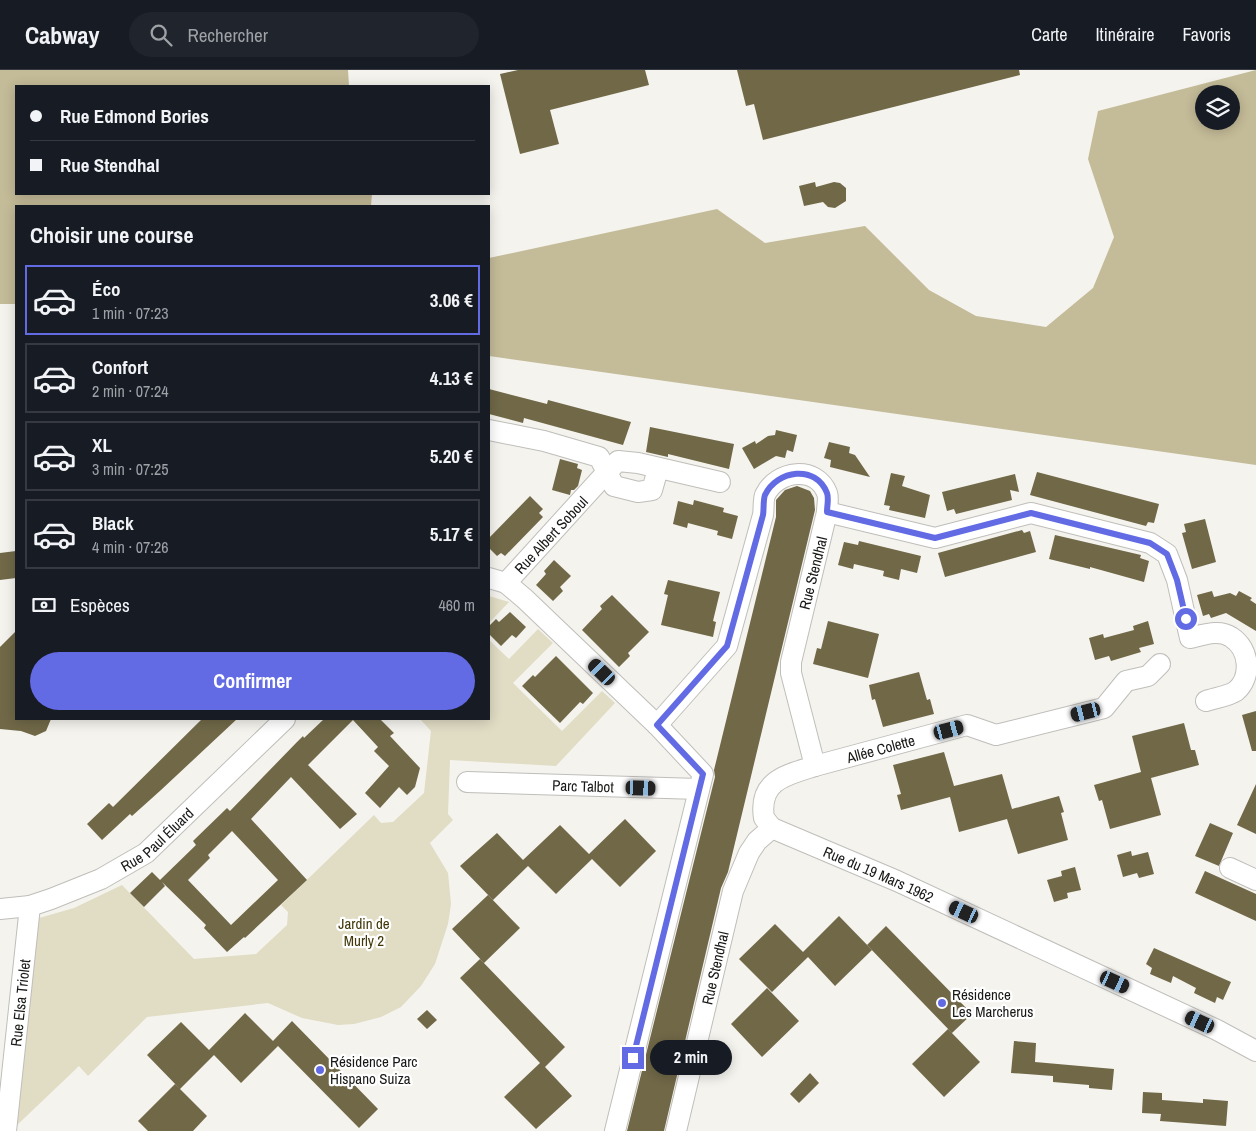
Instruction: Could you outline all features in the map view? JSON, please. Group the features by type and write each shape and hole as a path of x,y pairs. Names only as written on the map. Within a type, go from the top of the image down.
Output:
{"street":[{"path":"490,430 544,441 599,456 614,486 638,492 652,490 658,468"},
{"name":"Rue Albert Soboul","path":"497,581 618,461 720,482"},
{"name":"Rue Stendhal","path":"657,725 727,646 763,515 765,496 779,480 792,473 806,474 820,480 828,494 827,512 791,662 815,766"},
{"path":"827,512 935,538 1031,513 1150,543 1167,554 1177,580 1190,638 1212,632 1231,637 1245,652 1247,665 1243,682 1234,692 1206,701"},
{"path":"497,581 657,725 703,774 615,1131"},
{"name":"Allée Colette","path":"815,766 967,725 996,734 1104,708 1126,681 1148,676 1160,664"},
{"name":"Rue Paul Éluard","path":"0,909 30,906 101,879 146,853 284,720"},
{"path":"772,828 764,818 762,808 769,788 782,777 815,766"},
{"name":"Parc Talbot","path":"467,782 699,789"},
{"name":"Rue Stendhal","path":"676,1131 733,891 749,853 772,828"},
{"name":"Rue du 19 Mars 1962","path":"772,828 896,881 1216,1030 1256,1052"},
{"path":"1230,868 1256,880"},
{"name":"Rue Elsa Triolet","path":"6,1131 30,906"}],"green space":[{"path":"490,596 509,602 490,622"},
{"name":"Jardin de Murly 2","path":"538,629 553,643 513,683 562,731 602,691 615,703 556,766 450,760 448,814 453,820 430,843 448,873 451,904 448,924 435,964 421,986 401,1007 381,1017 354,1024 338,1025 302,1018 268,1003 147,1017 88,1076 79,1066 14,1128 39,918 74,908 122,885 194,959 256,954 287,925 288,912 281,905 374,815 381,823 393,822 424,793 431,731 421,720 490,720 490,641 509,659"}],"shaded area":[{"path":"0,70 348,70 349,85 15,85 15,195 372,195 371,205 15,205 15,304 0,304"},
{"path":"1256,70 1256,465 490,356 490,258 717,209 765,243 865,226 929,290 976,316 1046,327 1093,288 1114,237 1088,159 1098,111 1195,86 1195,130 1240,130 1240,85 1198,85"}],"building":[{"path":"518,70 645,70 649,85 550,110 559,144 520,154 500,74"},
{"path":"737,70 1019,70 1020,75 763,140 754,104 746,106"},
{"path":"815,182 816,187 834,182 840,183 846,188 846,201 835,208 828,207 823,202 804,206 799,186"},
{"path":"490,389 547,404 548,400 631,422 623,445 524,418 523,423 490,414"},
{"path":"650,427 734,444 729,469 668,454 668,457 646,452"},
{"path":"776,430 797,435 793,452 787,450 785,458 776,456 754,469 742,448 755,441 756,444 768,436 775,435"},
{"path":"829,442 850,447 849,453 855,455 870,477 830,467 831,460 824,458"},
{"path":"560,459 578,464 577,468 582,470 578,486 571,490 570,495 552,490"},
{"path":"1037,472 1159,504 1154,523 1148,522 1146,526 1030,495"},
{"path":"891,473 905,476 902,486 930,495 925,518 889,510 890,506 884,505"},
{"path":"1015,474 1019,492 1010,490 1012,500 956,514 954,509 947,511 942,492"},
{"path":"797,486 810,491 814,498 815,510 728,872 721,888 664,1131 627,1131 715,777 714,770 776,517 776,500 785,490"},
{"path":"530,496 543,509 539,513 543,517 505,556 501,553 497,556 490,549 490,537"},
{"path":"694,500 724,508 723,512 738,516 732,539 717,535 718,531 688,523 687,528 673,524 678,501 693,505"},
{"path":"1205,519 1216,562 1192,569 1182,533 1186,532 1184,524"},
{"path":"1022,530 1024,533 1030,531 1036,552 945,577 938,553"},
{"path":"1055,535 1141,555 1140,558 1149,561 1144,582 1090,567 1090,569 1049,559"},
{"path":"859,541 921,556 917,573 901,569 899,580 883,576 884,571 854,564 853,569 838,565 844,542 858,545"},
{"path":"15,551 15,578 0,580 0,553"},
{"path":"554,560 571,576 560,587 563,591 553,601 536,585 546,574 544,571"},
{"path":"668,580 720,592 713,621 716,622 713,637 661,625 668,595 664,594"},
{"path":"1212,591 1214,597 1230,593 1236,596 1239,591 1252,598 1250,600 1256,604 1256,631 1226,613 1211,618 1209,614 1203,616 1197,595"},
{"path":"612,595 649,632 628,653 630,656 619,667 582,630 602,609 600,606"},
{"path":"510,612 526,627 516,638 512,635 501,646 490,635 490,625 496,619 499,622"},
{"path":"828,621 879,634 868,678 813,664 817,648 821,649"},
{"path":"1148,621 1154,644 1139,648 1141,652 1111,661 1109,656 1095,660 1089,638 1103,634 1104,638 1134,630 1133,626"},
{"path":"15,632 15,720 51,720 46,731 35,736 21,731 0,729 0,647"},
{"path":"556,656 593,693 583,704 580,702 560,723 522,686 533,675 535,677"},
{"path":"919,672 927,700 930,699 934,714 883,727 875,699 872,700 869,685"},
{"path":"1256,711 1256,751 1252,751 1242,715"},
{"path":"201,720 236,720 132,816 130,814 102,840 87,824 109,803 113,807"},
{"path":"323,720 353,720 308,765 357,814 340,829 291,777 251,819 307,880 245,938 227,952 204,928 206,925 162,882 165,886 144,907 130,893 152,872 160,880 196,845 193,841 227,808 230,811 303,736 304,738","holes":["232,831 278,880 231,925 188,880 210,858 208,855"]},
{"path":"353,720 381,720 394,733 390,736 420,768 415,787 407,795 399,787 380,808 365,793 389,766 374,751 378,747"},
{"path":"1184,723 1191,750 1195,750 1199,765 1151,778 1161,815 1110,829 1102,800 1099,801 1094,785 1141,772 1132,736"},
{"path":"944,752 954,786 1002,774 1012,809 1059,796 1064,812 1061,813 1068,840 1018,854 1007,819 959,832 950,797 901,810 897,795 901,794 893,765"},
{"path":"1256,784 1256,834 1237,825"},
{"path":"625,819 656,851 620,887 592,859 556,894 528,866 493,900 460,866 497,833 523,860 560,825 589,854"},
{"path":"1210,823 1233,833 1219,866 1195,856"},
{"path":"1131,851 1132,856 1148,852 1154,874 1139,878 1137,873 1123,877 1117,855"},
{"path":"1075,867 1081,890 1067,893 1068,898 1054,902 1047,880 1062,876 1061,871"},
{"path":"1205,871 1256,894 1256,921 1195,893"},
{"path":"488,895 520,928 484,963 452,929"},
{"path":"839,916 872,950 835,986 808,957 772,992 739,959 775,924 803,952"},
{"path":"886,926 972,1014 952,1033 867,945"},
{"path":"1154,948 1231,982 1223,1000 1217,997 1215,1003 1194,993 1196,988 1173,976 1171,983 1150,974 1152,968 1146,964"},
{"path":"480,959 565,1047 545,1067 572,1096 536,1129 504,1097 540,1063 460,978"},
{"path":"767,988 799,1021 762,1057 731,1024"},
{"path":"427,1010 437,1020 427,1029 417,1019"},
{"name":"Résidence Parc Hispano Suiza","path":"245,1013 273,1041 292,1021 378,1109 359,1128 278,1046 241,1083 214,1055 180,1089 147,1055 181,1022 209,1050"},
{"path":"948,1029 980,1062 944,1097 912,1064"},
{"path":"1014,1041 1036,1043 1035,1062 1114,1069 1112,1090 1089,1088 1089,1085 1053,1082 1053,1076 1011,1073"},
{"path":"810,1073 819,1083 799,1103 790,1094"},
{"path":"175,1084 207,1116 193,1131 148,1131 138,1121"},
{"path":"1143,1092 1162,1093 1162,1100 1203,1103 1203,1099 1228,1101 1226,1126 1160,1121 1161,1114 1142,1113"}],"place":[{"name":"Résidence Les Marcherus","path":"942,1003"},
{"name":"Résidence Parc Hispano Suiza","path":"320,1070"}],"route":[{"path":"633,1058 703,774 657,725 727,646 763,515 765,496 779,480 792,473 806,474 820,480 828,494 827,512 935,538 1031,513 1150,543 1167,554 1177,580 1186,619"}]}
